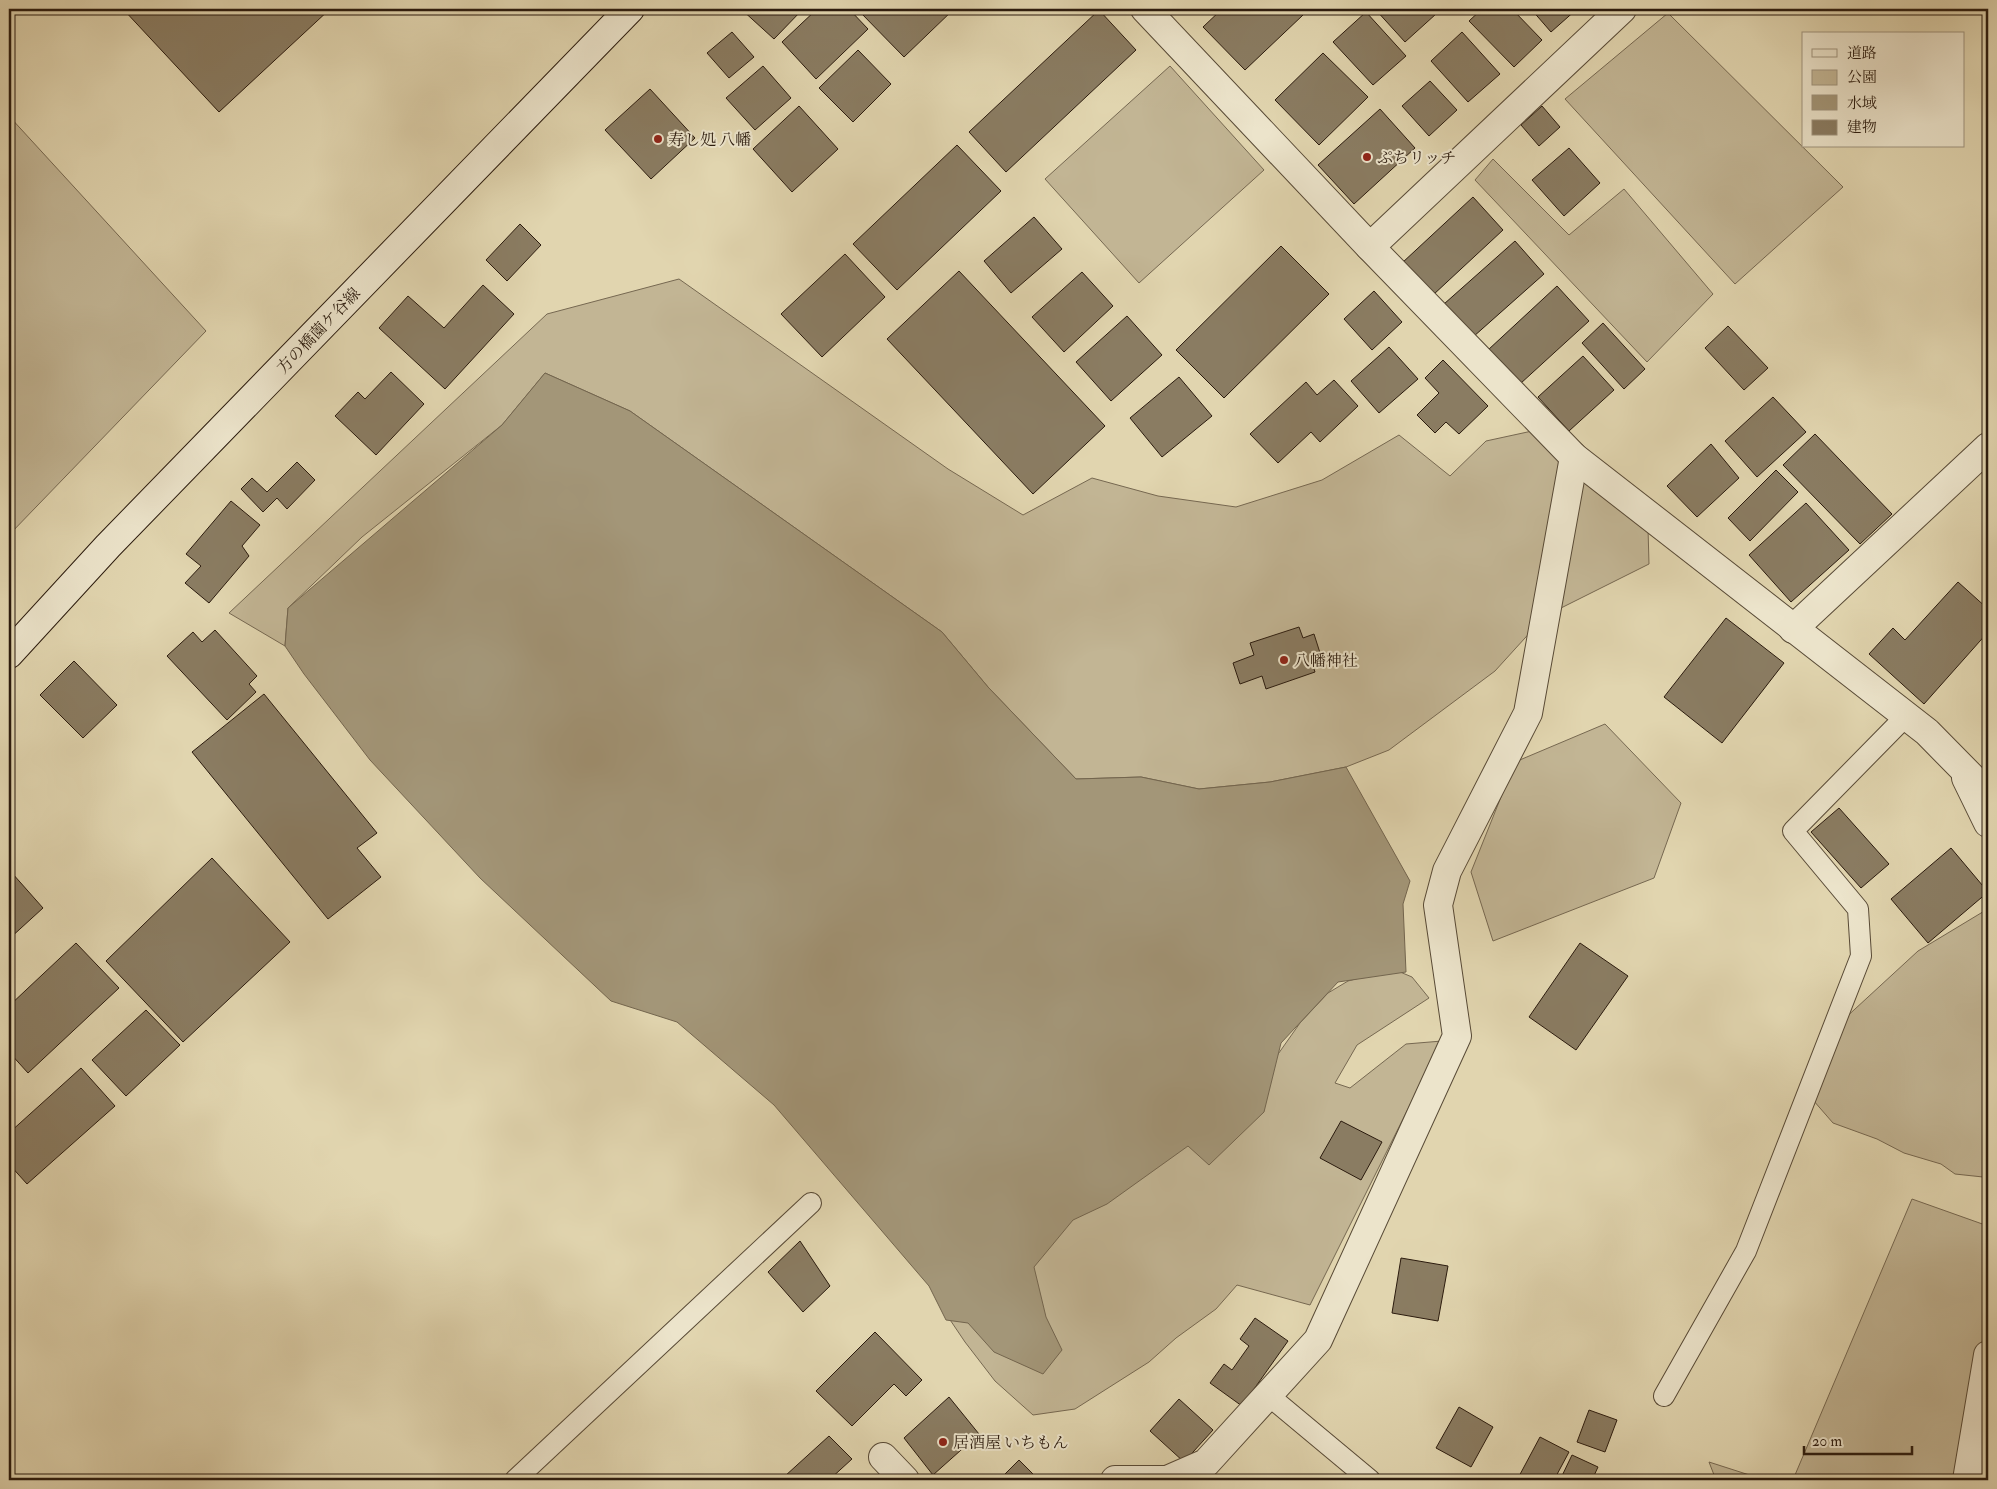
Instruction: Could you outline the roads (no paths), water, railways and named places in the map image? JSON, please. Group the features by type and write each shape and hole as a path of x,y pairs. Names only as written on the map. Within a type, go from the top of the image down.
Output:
{"street":[{"name":"方の橋薗ケ谷線","path":"9,654 108,546 630,9"},
{"path":"1146,9 1370,247 1574,457 1927,732 1988,794"},
{"path":"1370,247 1622,9"},
{"path":"1793,629 1988,447"},
{"path":"1116,1480 1167,1480 1206,1464 1318,1340 1457,1036 1438,905 1446,871 1528,713 1574,457"},
{"path":"1958,764 1988,823"},
{"path":"1967,1480 1988,1355"},
{"path":"883,1457 905,1480"}],"lane":[{"path":"1664,1396 1746,1251 1861,956 1858,909 1793,831 1906,716"},
{"path":"515,1480 811,1203"},
{"path":"1268,1395 1370,1480"}],"water":[{"path":"545,373 630,411 942,632 988,687 1076,779 1141,777 1199,789 1270,782 1346,767 1410,881 1403,904 1406,972 1338,982 1281,1043 1264,1112 1209,1165 1188,1146 1107,1204 1073,1220 1034,1267 1046,1317 1062,1350 1043,1374 994,1352 968,1323 946,1320 929,1286 774,1105 677,1022 611,1001 480,878 370,760 304,674 285,646 288,608 502,425"}],"place":[{"name":"寿し処 八幡","path":"658,139"},
{"name":"ぷちリッチ","path":"1367,157"},
{"name":"八幡神社","path":"1284,660"},
{"name":"居酒屋 いちもん","path":"943,1442"}]}
